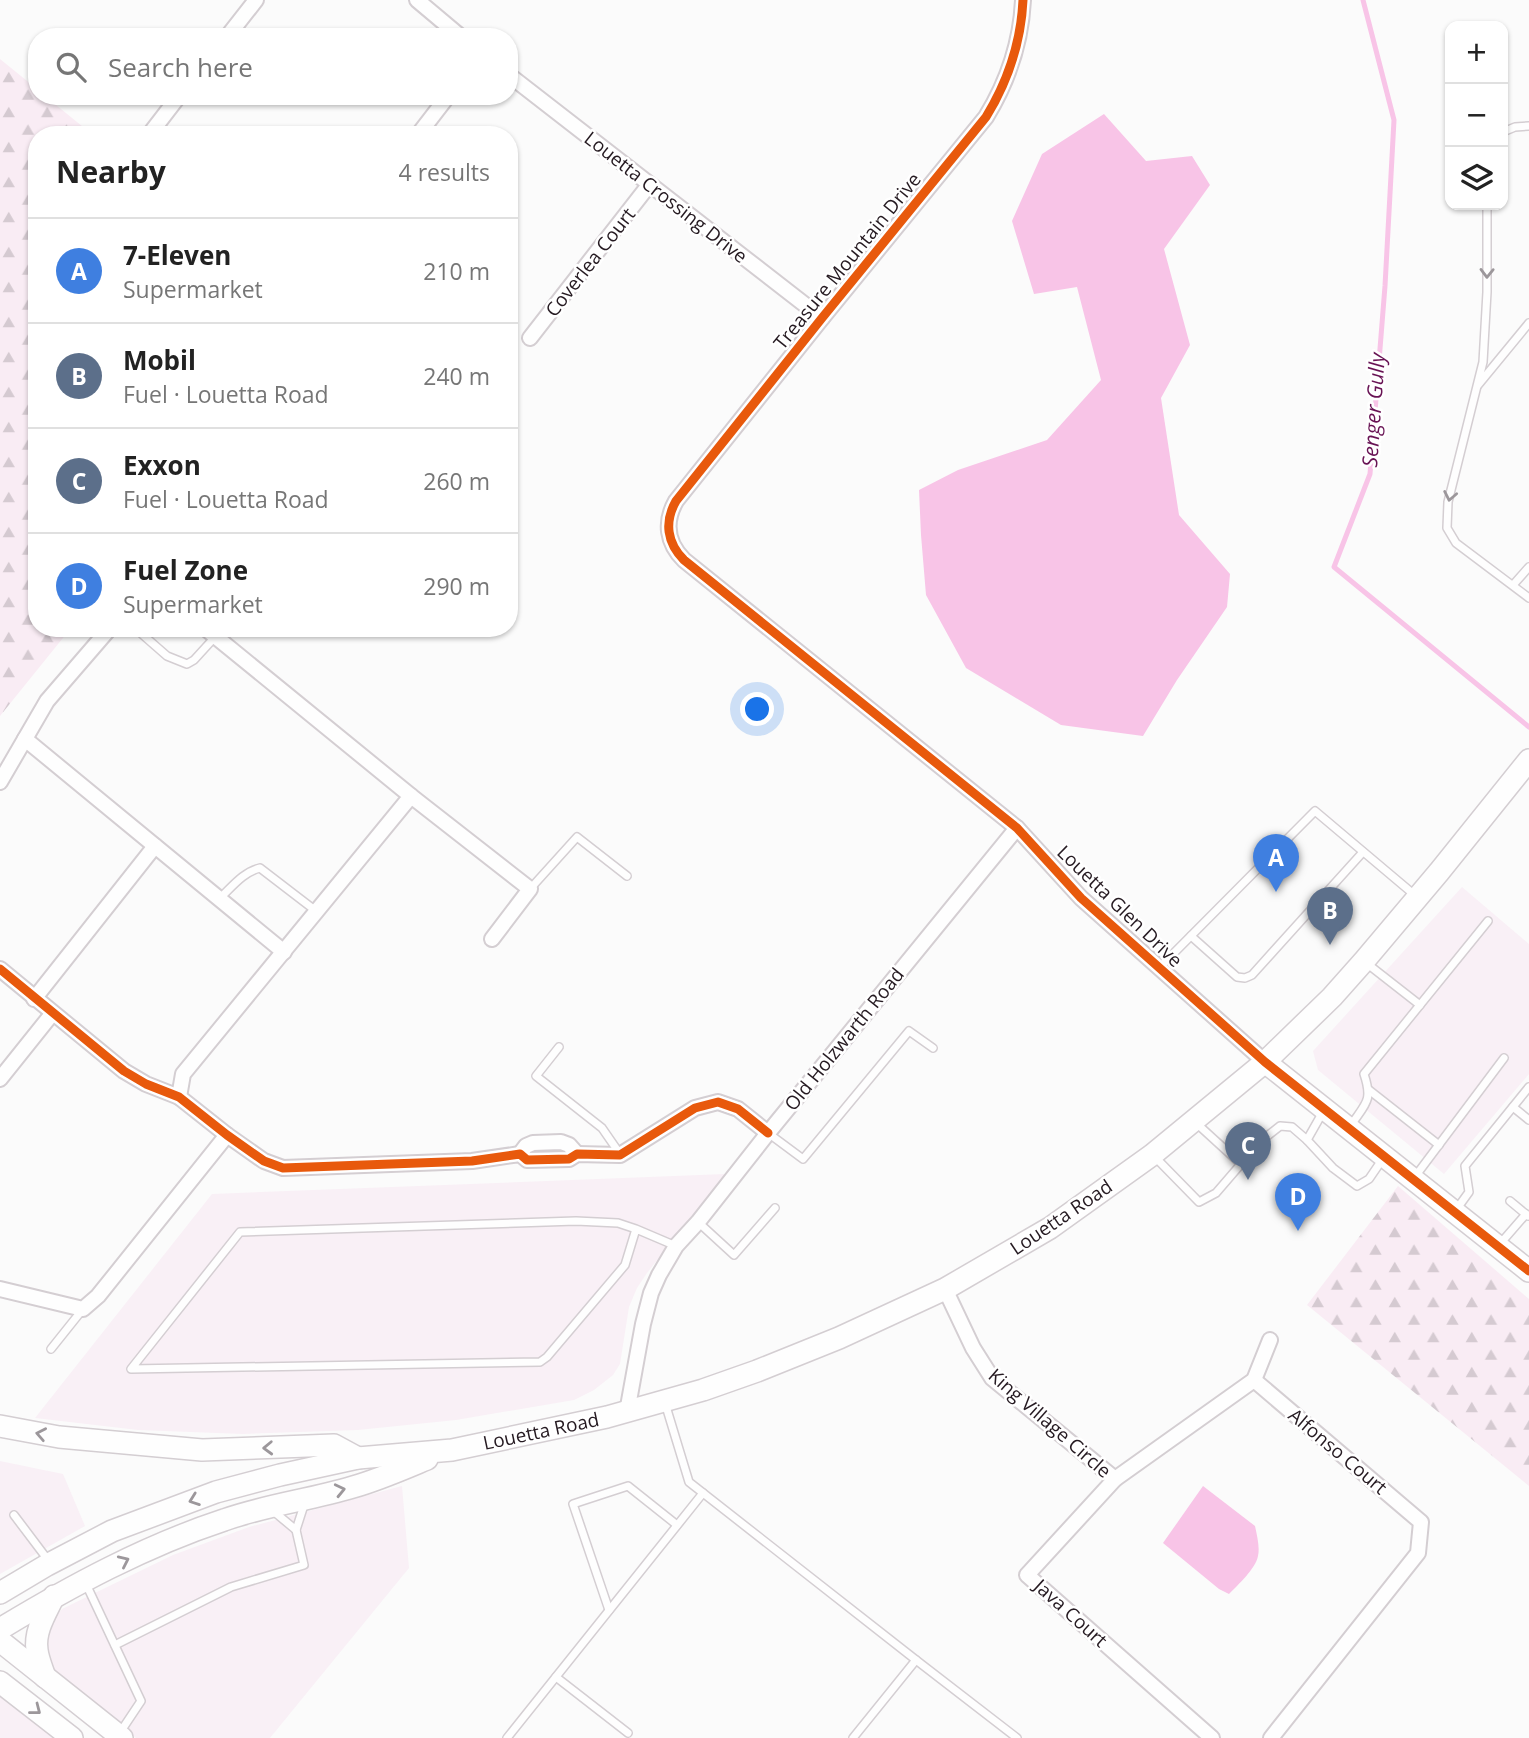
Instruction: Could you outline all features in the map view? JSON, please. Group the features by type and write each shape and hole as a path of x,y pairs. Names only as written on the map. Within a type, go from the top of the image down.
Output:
{"main road":[{"name":"Louetta Road","path":"0,1593 112,1531 216,1492 358,1458 452,1450 607,1418 757,1371 839,1338 945,1289 1050,1228 1152,1155 1265,1062 1332,997 1364,961 1528,761"},
{"name":"Louetta Glen Drive","path":"1265,1062 1529,1271"},
{"path":"0,1426 59,1437 202,1450 334,1446 358,1458"},
{"name":"Louetta Road","path":"0,1629 85,1580 163,1543 225,1519 354,1487 452,1450"},
{"path":"45,1677 36,1640 54,1597"},
{"path":"0,1641 121,1736"},
{"path":"0,1682 72,1738"}],"street":[{"path":"234,28 256,0"},
{"path":"417,0 450,28"},
{"name":"Treasure Mountain Drive","path":"669,529 669,519 676,501 986,117 1007,77 1020,32 1023,0"},
{"name":"Louetta Crossing Drive","path":"518,82 822,318"},
{"path":"156,126 172,105"},
{"path":"425,126 441,105"},
{"name":"Coverlea Court","path":"530,338 649,185"},
{"name":"Louetta Glen Drive","path":"669,529 670,540 684,560 1017,828 1080,898 1265,1062"},
{"path":"0,782 47,701 102,637"},
{"path":"215,637 530,889 492,939"},
{"path":"25,739 284,952"},
{"path":"179,1097 183,1074 411,796"},
{"name":"Old Holzwarth Road","path":"627,1412 651,1293 676,1245 698,1222 1017,828"},
{"path":"34,999 155,846"},
{"path":"0,970 124,1071 146,1084 179,1097 264,1161 283,1168 472,1161 520,1154 527,1160 569,1159 577,1154 620,1155 695,1108 718,1102 738,1109 768,1133"},
{"path":"0,1079 52,1014"},
{"path":"0,1289 83,1309 98,1296 227,1135"},
{"name":"King Village Circle","path":"945,1289 973,1348 992,1378 1115,1479 1254,1380"},
{"path":"1254,1380 1270,1340"},
{"name":"Alfonso Court","path":"1254,1380 1421,1522 1418,1553 1271,1738"},
{"name":"Java Court","path":"1115,1479 1027,1574 1212,1738"}],"lane":[{"path":"1508,130 1529,126"},
{"path":"1487,210 1483,362 1448,502 1447,528 1456,543 1529,598"},
{"path":"1476,388 1529,323"},
{"path":"1513,585 1529,567"},
{"path":"145,637 167,656 187,664 194,660 208,637"},
{"path":"1159,968 1315,811 1418,897"},
{"path":"530,889 577,837 626,876"},
{"path":"1191,936 1237,977 1252,975 1363,852"},
{"path":"219,899 248,872 260,868 316,912"},
{"path":"1349,1129 1366,1102 1369,1090 1364,1074 1488,921"},
{"path":"1364,961 1420,1005"},
{"path":"768,1133 803,1159 909,1031 933,1048"},
{"path":"559,1047 536,1076 602,1128 620,1155"},
{"path":"1413,1179 1504,1058"},
{"path":"1454,1212 1469,1192 1465,1166 1529,1087"},
{"path":"1369,1090 1439,1145"},
{"path":"1513,1107 1529,1120"},
{"path":"1307,1140 1325,1110"},
{"path":"1194,1121 1241,1164"},
{"path":"1152,1155 1199,1202 1216,1193 1266,1137 1280,1126 1292,1127 1333,1168 1357,1186 1369,1179 1384,1157"},
{"path":"1498,1247 1528,1216 1510,1201"},
{"path":"698,1222 734,1255 775,1208"},
{"path":"636,1229 625,1265 540,1362 131,1368 240,1232 576,1221 618,1223 636,1229 676,1245"},
{"path":"51,1349 83,1309"},
{"path":"664,1401 689,1482 1017,1738"},
{"path":"609,1611 573,1504 628,1486 677,1525"},
{"path":"508,1738 703,1493"},
{"path":"115,1645 231,1587 304,1565 296,1530 307,1498"},
{"path":"269,1507 296,1530"},
{"path":"14,1515 51,1563"},
{"path":"85,1580 141,1701 121,1736"},
{"path":"853,1738 916,1660"},
{"path":"556,1677 628,1732"}],"shaded area":[{"path":"1104,114 1146,161 1192,156 1210,185 1164,249 1190,345 1161,398 1179,515 1230,574 1227,607 1143,736 1061,725 966,668 926,595 921,535 919,490 958,470 1047,440 1101,380 1077,287 1034,294 1012,221 1042,154"},
{"path":"1462,887 1529,944 1529,1074 1444,1174 1318,1070 1313,1051"},
{"path":"725,1174 637,1288 629,1307 620,1364 613,1375 594,1390 574,1400 456,1420 358,1430 243,1434 138,1430 35,1418 212,1194"},
{"path":"0,1461 63,1474 85,1526 0,1574"},
{"path":"402,1486 409,1568 270,1738 136,1738 50,1668 43,1646 50,1624 62,1609 173,1555 249,1527"},
{"path":"1203,1486 1255,1526 1259,1549 1257,1561 1229,1594 1219,1589 1163,1543"},
{"path":"0,1696 24,1715 53,1738 0,1738"}],"green space":[{"path":"0,59 28,82 28,105 56,105 82,126 28,126 28,637 64,637 0,716"},
{"path":"1398,1186 1529,1299 1529,1486 1307,1305"}],"waterway":[{"name":"Senger Gully","path":"1363,0 1394,120 1385,286 1370,474 1334,567 1529,727"}],"cycle path":[{"path":"1023,0 1012,61 1001,90 986,117 676,501 669,524 674,547 684,560 1017,828 1081,898 1265,1062 1529,1271"},
{"path":"0,969 124,1071 146,1084 179,1097 264,1161 283,1168 472,1161 520,1154 527,1160 569,1159 577,1154 620,1155 695,1108 718,1102 738,1109 768,1133"}],"place":[{"name":"7-Eleven","path":"1276,892"},
{"name":"Mobil","path":"1330,945"},
{"name":"Exxon","path":"1248,1180"},
{"name":"Fuel Zone","path":"1298,1231"}]}
